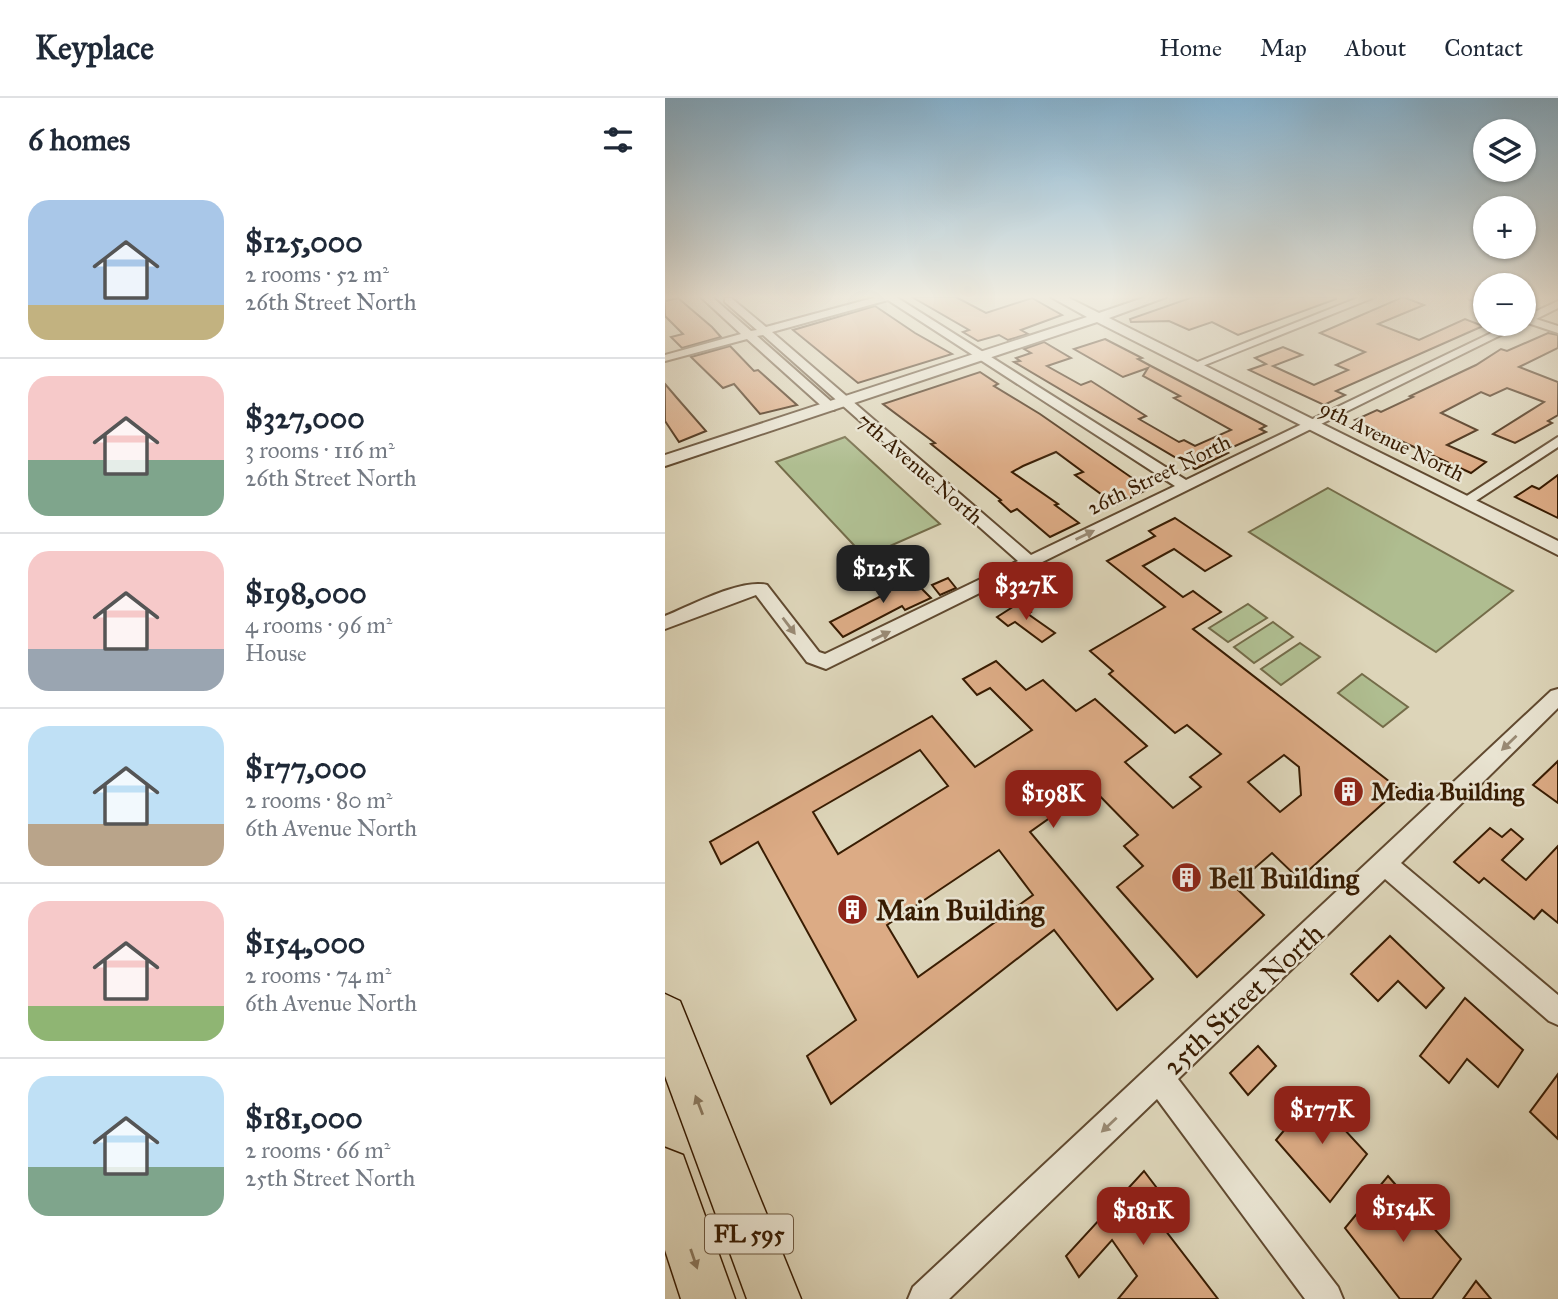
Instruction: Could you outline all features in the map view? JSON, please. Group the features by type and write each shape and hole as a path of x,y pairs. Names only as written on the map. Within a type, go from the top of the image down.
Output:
{"main road":[{"name":"FL 595","path":"665,1016 774,1299"},
{"name":"FL 595","path":"665,1173 708,1299"}],"street":[{"path":"665,358 683,353"},
{"name":"7th Avenue North","path":"772,353 840,403"},
{"name":"7th Avenue North","path":"787,353 840,403 1030,563"},
{"path":"977,353 1185,486"},
{"path":"665,461 991,353"},
{"name":"9th Avenue North","path":"1171,353 1558,549"},
{"path":"1196,365 1227,353"},
{"name":"26th Street North","path":"665,623 750,589 761,589 819,662 826,662 1454,353"},
{"path":"1466,501 1558,441"},
{"name":"25th Street North","path":"925,1299 1385,864 1553,710"},
{"path":"1385,864 1558,1012"},
{"path":"1159,1078 1326,1299"}],"green space":[{"path":"845,437 940,524 865,557 776,462"},
{"path":"1328,488 1513,591 1436,652 1249,532"},
{"path":"1248,604 1267,618 1228,642 1209,628"},
{"path":"1273,622 1293,637 1254,663 1234,647"},
{"path":"1300,643 1320,657 1281,685 1261,669"},
{"path":"1362,674 1408,707 1383,727 1338,693"}],"building":[{"path":"705,353 737,353 754,371 758,370 797,405 760,414 734,384 723,388 691,357"},
{"path":"821,353 952,354 858,383"},
{"path":"1031,353 1063,353 1071,358 1047,366 1081,385 1091,381 1146,416 1139,419 1179,442 1184,440 1195,446 1231,430 1174,398 1180,396 1143,376 1148,368 1123,377 1081,353 1132,353 1142,358 1138,359 1266,426 1260,429 1266,432 1224,451 1228,453 1195,469 1014,362 1020,361 1016,358"},
{"path":"1268,353 1297,353 1302,355 1273,366 1314,385 1348,370 1336,365 1363,353 1422,353 1336,391 1345,395 1324,405 1249,370 1266,364 1255,358"},
{"path":"1495,353 1548,353 1519,367 1558,382 1558,415 1548,421 1552,423 1515,443 1493,434 1544,402 1507,388 1490,396 1481,392 1441,413 1477,430 1447,445 1486,462 1471,473 1355,420 1377,410 1381,412"},
{"path":"980,372 998,384 994,386 1040,414 1148,489 1116,505 1075,475 1083,472 1056,452 1023,466 1012,472 1058,504 1055,505 1079,523 1050,537 1017,509 1011,512 999,501 1001,500 931,444 935,443 883,404"},
{"path":"665,384 706,431 679,442 665,421"},
{"path":"1558,475 1558,518 1515,497 1532,486 1539,489"},
{"path":"1175,518 1231,556 1205,571 1174,549 1143,566 1183,597 1193,591 1221,612 1193,629 1399,789 1299,879 1272,853 1234,886 1264,915 1197,977 1117,887 1143,866 1124,846 1138,835 1092,788 1030,832 1153,979 1117,1010 1054,930 831,1104 807,1056 856,1020 758,842 721,864 710,842 932,716 975,767 1032,730 990,688 977,695 963,679 996,661 1026,690 1043,680 1076,711 1095,699 1147,746 1125,762 1173,808 1201,787 1190,777 1221,754 1187,725 1175,733 1109,674 1113,671 1090,651 1165,607 1107,561 1155,536 1149,531","holes":["920,750 948,786 838,854 813,812","1284,755 1299,767 1301,795 1280,812 1248,782","999,850 1033,895 918,977 887,925"]},
{"path":"907,574 931,598 905,610 902,606 843,637 830,622 889,592 882,585"},
{"path":"948,578 956,588 940,595 932,585"},
{"path":"1019,603 1031,612 1028,614 1055,633 1042,642 1015,622 1008,626 997,617"},
{"path":"1558,761 1558,803 1533,785"},
{"path":"1490,828 1502,837 1511,829 1523,839 1502,860 1526,880 1558,846 1558,923 1542,910 1534,919 1484,878 1479,883 1454,862"},
{"path":"1390,936 1444,988 1426,1008 1398,981 1378,1001 1351,974"},
{"path":"1465,998 1523,1050 1498,1087 1467,1059 1449,1083 1420,1056"},
{"path":"1258,1046 1276,1066 1248,1095 1230,1073"},
{"path":"1558,1074 1558,1139 1530,1112"},
{"path":"1318,1090 1336,1109 1331,1115 1367,1154 1330,1202 1276,1140"},
{"path":"1144,1171 1172,1208 1159,1222 1218,1299 1118,1299 1137,1276 1112,1240 1079,1277 1066,1256"},
{"path":"1388,1176 1461,1259 1432,1299 1400,1299 1345,1228"},
{"path":"1476,1281 1491,1299 1463,1299"}],"place":[{"name":"Media Building","path":"1348,792"},
{"name":"Bell Building","path":"1186,878"},
{"name":"Main Building","path":"853,910"}]}
